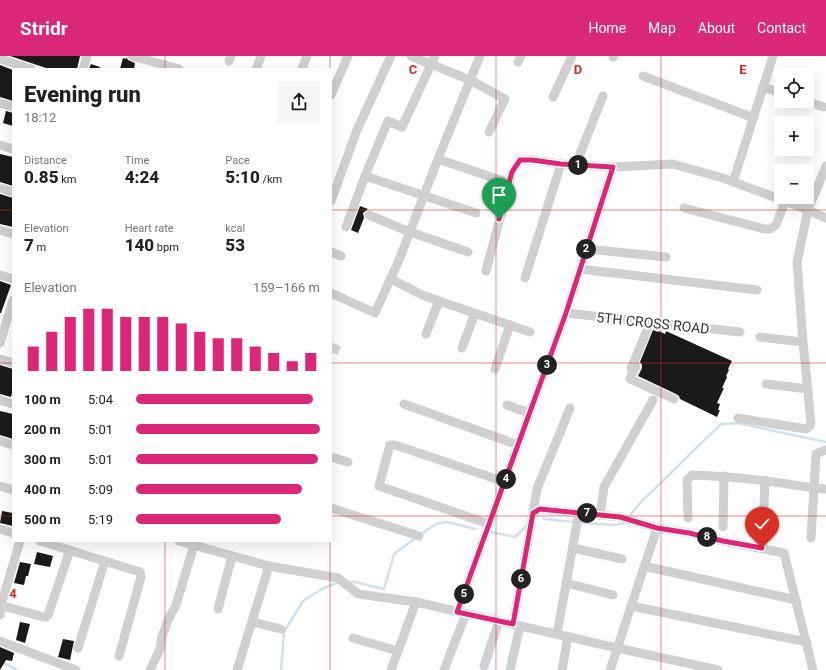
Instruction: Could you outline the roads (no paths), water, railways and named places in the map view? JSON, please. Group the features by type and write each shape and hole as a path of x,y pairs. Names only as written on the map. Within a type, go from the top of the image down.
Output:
{"street":[{"path":"83,68 87,56"},
{"path":"132,56 175,68"},
{"path":"256,68 261,56"},
{"path":"302,68 307,56"},
{"path":"332,92 348,56"},
{"path":"332,198 357,130 391,56"},
{"path":"411,56 433,60 505,99 489,132"},
{"path":"332,293 375,313 399,260 480,56"},
{"path":"553,97 572,56"},
{"path":"733,182 773,56"},
{"path":"0,59 28,68"},
{"path":"346,227 388,121 402,127 433,60"},
{"path":"643,76 754,118"},
{"path":"764,87 774,91"},
{"path":"579,165 580,154 603,96"},
{"path":"0,103 12,107"},
{"path":"814,104 824,107"},
{"path":"0,145 12,149"},
{"path":"438,159 509,183"},
{"path":"486,271 512,172 520,160 613,167 673,164 733,182 774,197"},
{"path":"525,278 561,164"},
{"path":"738,418 806,429 810,426 811,423 797,262 808,210 826,166"},
{"path":"444,670 489,524 566,313 613,167"},
{"path":"365,176 476,213"},
{"path":"0,188 12,192"},
{"path":"684,208 764,230 770,229 776,225 784,204"},
{"path":"793,204 826,218"},
{"path":"369,214 410,232 468,252"},
{"path":"0,230 12,234"},
{"path":"586,248 666,257"},
{"path":"332,252 341,256"},
{"path":"580,269 757,290"},
{"path":"0,275 12,279"},
{"path":"390,279 422,295 530,332"},
{"path":"426,334 439,301"},
{"path":"0,343 12,303"},
{"path":"462,348 475,313"},
{"name":"5TH CROSS ROAD","path":"566,313 740,332"},
{"path":"650,323 638,352 630,379 674,399"},
{"path":"495,369 510,325"},
{"path":"760,337 803,342"},
{"path":"0,359 12,363"},
{"path":"627,377 634,366"},
{"path":"766,384 808,389"},
{"path":"0,400 12,404"},
{"path":"600,515 604,487 652,400"},
{"path":"404,404 518,445"},
{"path":"507,405 529,413"},
{"path":"510,670 537,489 570,408"},
{"path":"0,440 12,445"},
{"path":"489,524 380,486 390,445 394,445 505,482"},
{"path":"811,538 816,454 826,450"},
{"path":"332,457 348,462"},
{"path":"688,518 687,480 692,475 765,480 826,490"},
{"path":"723,527 724,476"},
{"path":"763,532 765,480"},
{"path":"0,486 12,490"},
{"path":"332,508 419,536"},
{"path":"533,513 540,509 620,517 657,528 689,533 784,553 813,670"},
{"path":"557,634 579,512"},
{"path":"610,670 657,528"},
{"path":"0,529 12,533"},
{"path":"20,542 0,608 44,617 48,615 70,550"},
{"path":"43,542 140,572 141,577 119,656"},
{"path":"183,542 269,566 338,578 358,594 416,602 718,670"},
{"path":"150,670 160,649 162,636 168,620 176,605 194,545"},
{"path":"573,548 622,559"},
{"path":"218,609 232,556"},
{"path":"78,648 106,562"},
{"path":"237,670 269,566"},
{"path":"644,566 796,600"},
{"path":"566,583 613,595"},
{"path":"391,670 416,602"},
{"path":"631,606 807,642"},
{"path":"484,666 500,621"},
{"path":"252,622 281,629"},
{"path":"562,670 568,636"},
{"path":"353,638 398,651"},
{"path":"0,641 76,670"}],"waterway":[{"path":"631,514 640,503 721,424 738,423 826,442"},
{"path":"544,519 573,522"},
{"path":"421,534 436,524 447,522 475,529"},
{"path":"583,523 616,525 625,523"},
{"path":"491,532 515,537 528,524"},
{"path":"348,582 355,582 384,589 394,554 417,537"},
{"path":"281,670 284,632 303,601 322,589 339,582"},
{"path":"0,661 17,670"}],"tunnel":[{"path":"332,347 341,351"}]}
